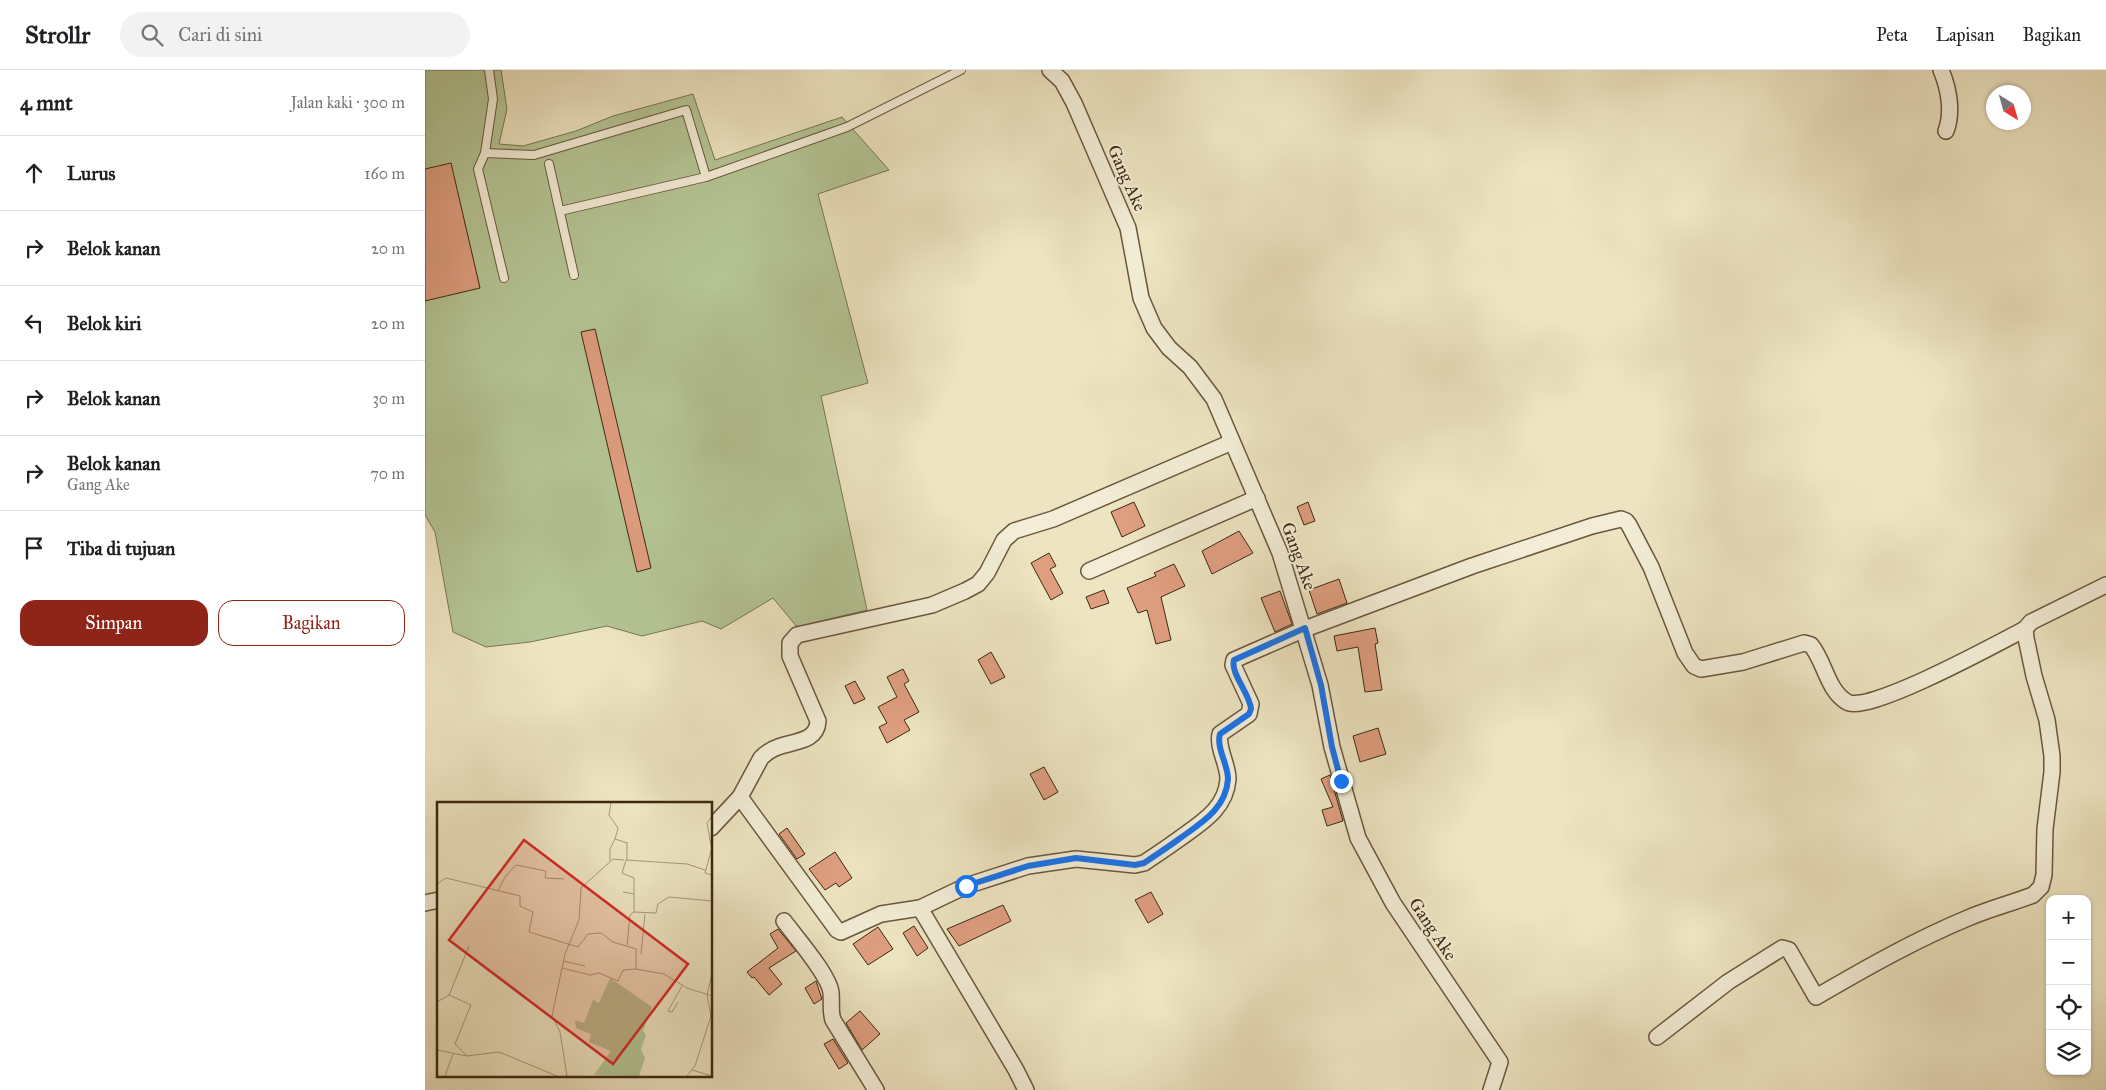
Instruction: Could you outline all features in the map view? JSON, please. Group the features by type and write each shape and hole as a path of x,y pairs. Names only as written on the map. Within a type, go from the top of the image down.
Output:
{"street":[{"name":"Gang Ake","path":"1049,70 1061,81 1074,103 1128,228 1141,298 1154,328 1169,348 1190,367 1214,399 1280,553 1305,628 1321,685 1332,747 1357,838 1393,903 1499,1062 1491,1090"},
{"path":"1941,70 1950,110 1945,131"},
{"path":"713,826 741,797 754,775 761,758 776,748 811,736 818,728 818,721 790,656 790,644 797,635 932,605 965,591 978,584 987,573 1004,540 1014,531 1053,519 1135,486 1232,442"},
{"path":"1089,571 1257,498"},
{"path":"741,797 837,930 846,931 881,914 920,908 966,886 1028,866 1076,858 1135,865 1144,863 1209,818 1225,793 1228,778 1226,761 1219,738 1220,734 1249,714 1251,709 1233,665 1234,660 1305,628 1471,566 1592,526 1621,519 1626,520 1651,567 1685,653 1694,666 1701,670 1743,662 1804,643 1811,645 1833,688 1847,702 1855,705 1888,695 1946,670 2025,628 2031,622 2106,585"},
{"path":"1657,1037 1729,982 1782,948 1789,950 1816,997 1862,970 1938,931 1970,917 2033,895 2038,891 2045,875 2045,829 2052,772 2052,756 2047,720 2034,676 2025,638 2025,628"},
{"path":"920,908 1026,1090"},
{"path":"784,921 828,984 831,993 831,1014 833,1020 875,1090"}],"lane":[{"path":"489,70 493,99 485,153 478,169 504,278"},
{"path":"560,211 706,177 847,127 961,70"},
{"path":"485,153 534,155 686,110 706,177"},
{"path":"549,164 574,275"}],"green space":[{"path":"425,70 501,70 507,109 499,144 523,146 576,131 613,116 693,94 715,160 842,117 889,170 818,194 868,383 821,396 867,610 797,627 773,598 721,629 702,621 642,636 607,626 530,642 486,647 453,632 435,532 425,515"}],"building":[{"path":"451,163 480,288 425,301 425,169"},
{"path":"595,329 651,568 637,572 581,332"},
{"path":"1134,502 1145,526 1122,537 1111,512"},
{"path":"1308,502 1315,521 1304,525 1297,507"},
{"path":"1239,531 1253,553 1212,574 1202,551"},
{"path":"1049,553 1056,566 1050,569 1063,593 1051,600 1031,563"},
{"path":"1174,564 1185,586 1161,597 1171,640 1156,644 1147,610 1138,613 1127,588 1156,576 1154,573"},
{"path":"1339,579 1347,603 1317,614 1309,590"},
{"path":"1104,590 1109,603 1091,609 1086,597"},
{"path":"1280,591 1292,624 1275,632 1261,598"},
{"path":"1375,628 1378,643 1375,644 1382,690 1365,692 1358,647 1337,651 1334,636"},
{"path":"991,652 1005,677 991,684 978,660"},
{"path":"903,669 909,681 904,684 919,712 904,720 910,730 887,743 879,727 887,723 878,707 897,697 887,677"},
{"path":"855,681 865,699 854,704 845,686"},
{"path":"1378,728 1386,754 1360,762 1353,736"},
{"path":"1044,767 1058,792 1044,800 1030,774"},
{"path":"1330,775 1343,821 1327,826 1322,810 1333,807 1321,779"},
{"path":"787,828 805,854 797,859 779,834"},
{"path":"835,852 852,878 839,887 836,883 825,890 809,869"},
{"path":"1151,892 1163,914 1148,923 1135,900"},
{"path":"1003,905 1011,921 959,946 947,929"},
{"path":"914,926 928,948 917,956 903,933"},
{"path":"878,927 893,949 868,965 853,944"},
{"path":"778,929 796,951 769,968 782,984 769,995 754,977 752,978 747,972 778,948 770,934"},
{"path":"816,981 822,999 814,1004 805,988"},
{"path":"860,1011 880,1034 862,1050 846,1023"},
{"path":"833,1039 848,1063 839,1069 824,1044"}],"route":[{"path":"966,886 1028,866 1076,858 1135,865 1144,863 1209,818 1225,793 1228,778 1226,761 1219,738 1220,734 1249,714 1251,709 1251,704 1233,665 1234,660 1305,628 1321,685 1332,747 1341,781"}]}
